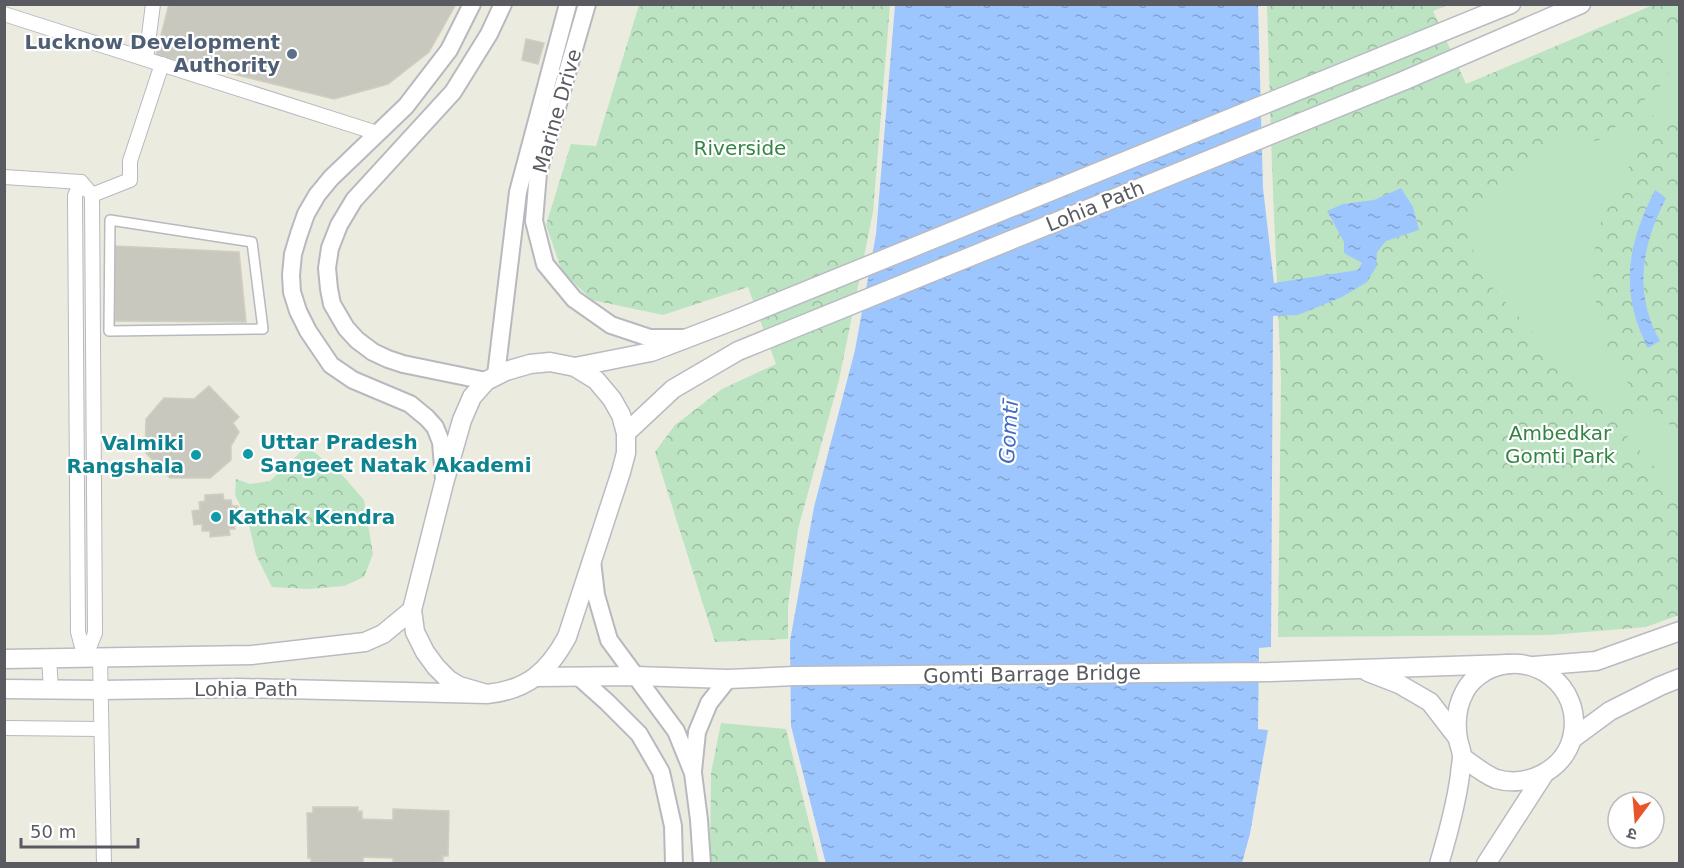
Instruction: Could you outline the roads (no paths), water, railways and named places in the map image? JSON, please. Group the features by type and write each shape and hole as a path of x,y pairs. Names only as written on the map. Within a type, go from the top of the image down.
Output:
{"main road":[{"name":"Lohia Path","path":"575,367 651,352 687,339 1511,4"},
{"name":"Lohia Path","path":"626,433 673,389 738,351 1403,81 1581,4"},
{"path":"550,362 575,367 597,380 612,399 621,415 626,433 626,453 567,637 548,666 536,677 521,686 500,693 487,694 459,686 436,668 415,632 412,610 462,420 472,397 491,378 530,364 550,362"},
{"name":"Lohia Path","path":"4,659 252,655 365,642 383,634 412,610"},
{"path":"1439,864 1459,783 1462,757 1455,721 1458,704 1466,689 1477,676 1492,668 1509,664 1534,666 1596,661 1680,631"},
{"name":"Gomti Barrage Bridge","path":"536,677 635,676 728,679 795,676 1269,672 1509,664"},
{"path":"1462,757 1481,771 1512,782 1528,780 1544,774 1566,753 1572,739 1574,721 1571,703 1563,687 1550,675 1534,666"},
{"path":"1361,669 1399,684 1430,702 1458,738"},
{"path":"1572,739 1610,711 1680,678"},
{"name":"Lohia Path","path":"4,689 239,688 487,694"},
{"path":"1486,864 1544,774"}],"street":[{"path":"146,59 153,4"},
{"path":"444,483 441,442 435,427 410,404 353,380 331,365 308,331 292,292 291,275 293,254 306,214 317,195 331,178 406,106 449,50 472,4"},
{"path":"491,378 403,364 373,352 352,334 332,304 327,268 330,248 339,225 354,201 453,92 489,34 503,4"},
{"name":"Marine Drive","path":"491,378 518,192 568,4"},
{"name":"Marine Drive","path":"587,4 538,173 534,221 545,264 574,299 611,325 650,338 687,339"},
{"path":"4,14 377,133"},
{"path":"92,195 130,180 130,161 162,64"},
{"path":"4,177 81,182 92,195 95,633 93,657"},
{"path":"81,182 75,196 78,632 93,657 101,690 104,864"},
{"path":"110,220 252,242 263,328 109,331 110,220"},
{"path":"592,561 596,595 609,640 676,731 693,773"},
{"path":"49,657 51,690"},
{"path":"579,677 639,734 661,772 673,826 674,864"},
{"path":"702,864 693,773 698,732 709,703 728,679"},
{"path":"4,728 101,729"}],"water":[{"name":"Gomtī","path":"895,5 1258,5 1263,188 1274,283 1358,270 1362,263 1344,253 1344,242 1327,211 1343,204 1374,200 1401,188 1413,207 1419,230 1386,241 1377,252 1376,267 1367,282 1342,297 1298,315 1273,316 1271,647 1259,648 1258,729 1268,730 1250,834 1242,863 826,864 791,726 790,641 814,507 855,350 876,234"},
{"path":"1655,190 1666,198 1646,251 1644,287 1646,305 1660,341 1648,348 1633,307 1630,269 1638,230"}],"place":[{"name":"Lucknow Development Authority","path":"292,54"},
{"name":"Uttar Pradesh Sangeet Natak Akademi","path":"248,454"},
{"name":"Valmiki Rangshala","path":"196,455"},
{"name":"Kathak Kendra","path":"216,517"}],"park label":[{"name":"Riverside","path":"740,148"},
{"name":"Ambedkar Gomti Park","path":"1560,444"}]}
